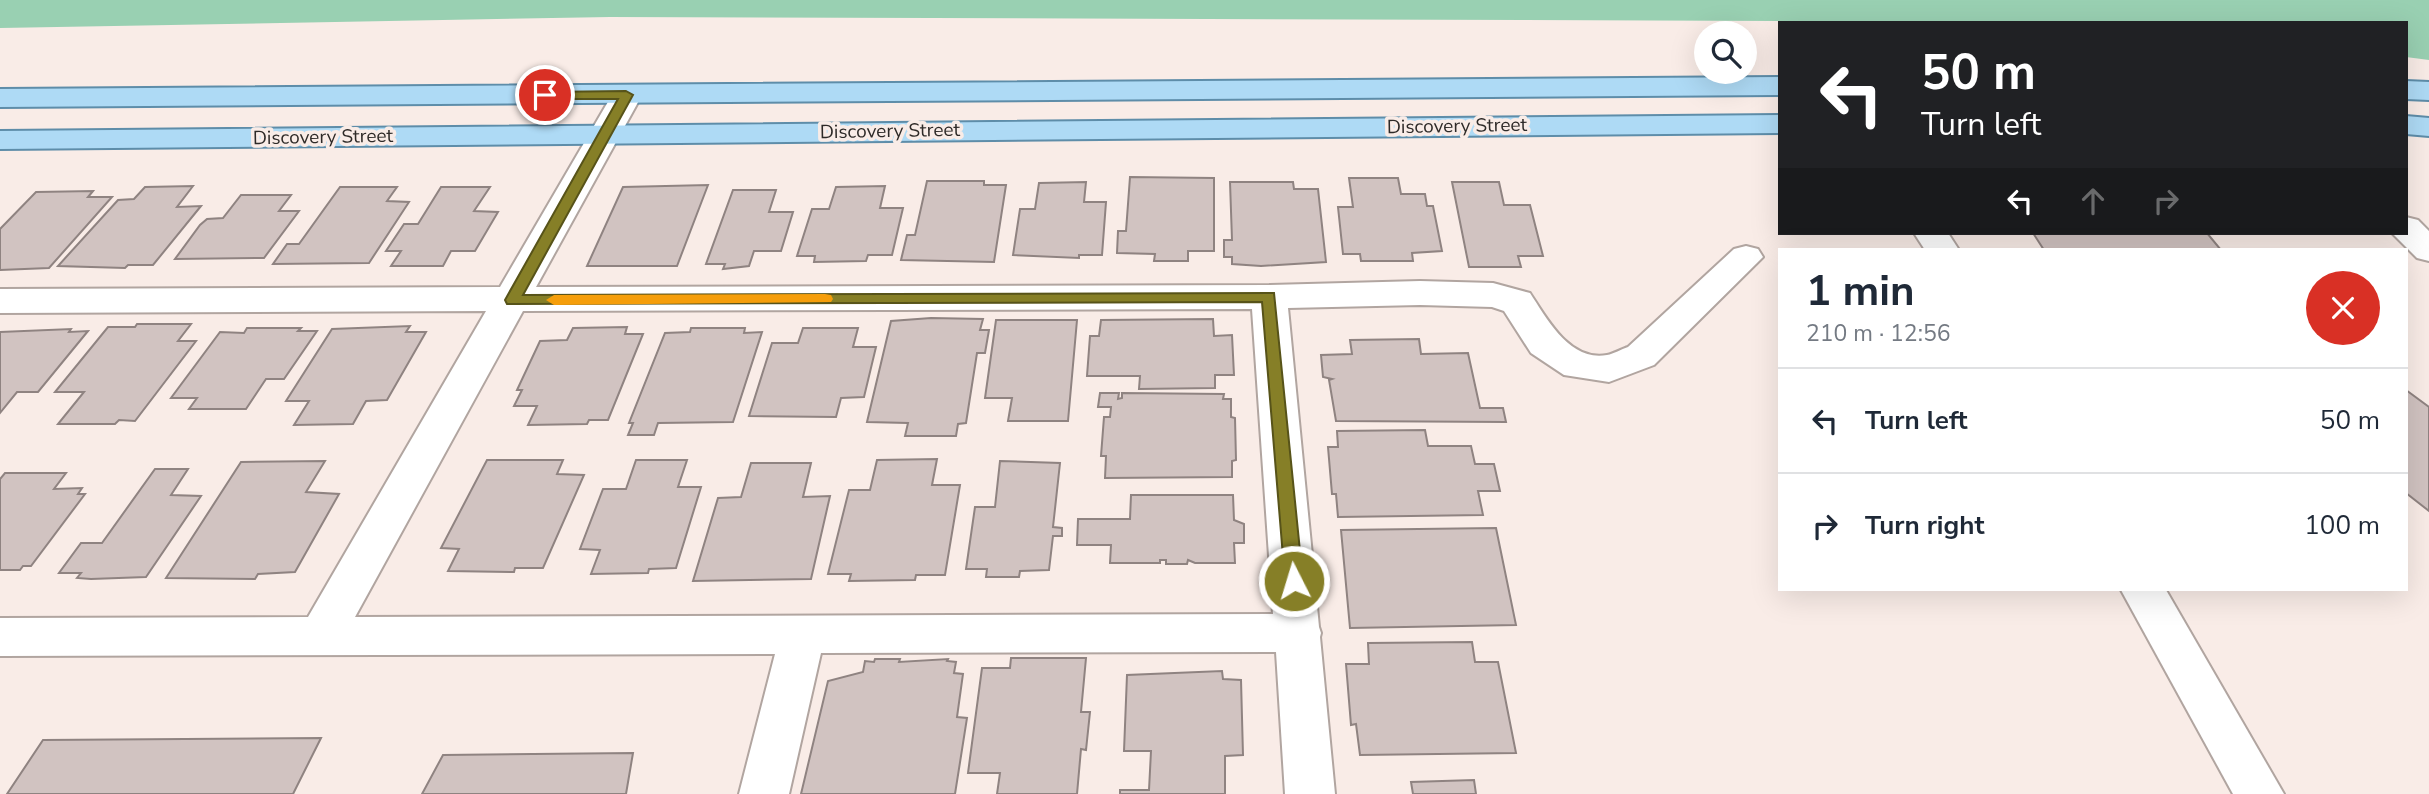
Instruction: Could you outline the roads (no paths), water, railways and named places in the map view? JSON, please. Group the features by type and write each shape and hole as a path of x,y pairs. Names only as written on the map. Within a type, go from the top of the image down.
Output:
{"main road":[{"name":"Discovery Street","path":"0,98 1778,86"},
{"path":"2408,90 2429,91"},
{"name":"Discovery Street","path":"0,140 1778,124"},
{"path":"2408,125 2429,127"}],"street":[{"path":"321,636 626,95"},
{"path":"2408,230 2429,250"},
{"path":"0,302 1269,297 1420,293 1493,295 1517,302 1544,344 1577,366 1609,369 1641,356 1746,257"},
{"path":"1269,297 1299,633 1310,794"},
{"path":"2144,591 2259,794"},
{"path":"0,637 1299,633"},
{"path":"764,794 803,634"}]}
